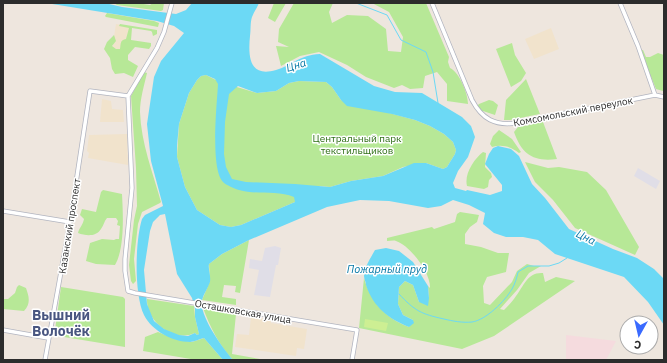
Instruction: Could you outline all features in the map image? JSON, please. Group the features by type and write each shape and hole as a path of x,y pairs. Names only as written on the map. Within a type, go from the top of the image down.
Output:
{"street":[{"path":"128,96 157,48 164,32 172,3"},
{"name":"Комсомольский переулок","path":"432,3 472,100 480,113 491,120 505,123 516,123 654,94"},
{"path":"620,3 638,46 654,94 664,97"},
{"name":"Казанский проспект","path":"45,360 70,222 90,91 128,96"},
{"name":"Осташковская улица","path":"128,96 132,188 125,271 129,292 357,330 352,360"},
{"path":"3,211 70,222"},
{"path":"3,330 48,338"}],"shaded area":[{"path":"116,24 132,27 125,51 112,49"},
{"path":"551,28 559,49 534,59 525,39"},
{"path":"102,99 111,101 112,109 123,110 124,122 100,122"},
{"path":"127,134 128,165 88,158 89,153 87,151 89,135"},
{"path":"638,168 660,181 656,189 634,176"},
{"path":"275,246 281,248 270,297 254,295 259,270 249,268 250,259 262,261 265,248"},
{"path":"251,317 271,320 271,323 307,329 304,349 297,348 296,356 235,347 237,334 249,335"},
{"path":"566,335 616,341 606,360 566,360"}],"green space":[{"path":"114,3 137,3 150,5 153,3 164,3 163,10 161,11 117,5"},
{"path":"274,3 286,3 275,22 268,18"},
{"path":"294,3 333,3 329,12 332,23 347,15 368,16 386,29 388,51 401,52 403,37 389,12 372,3 426,3 449,57 448,62 450,68 457,74 463,84 467,95 468,104 447,101 447,84 437,72 425,76 423,88 410,89 402,85 394,88 366,77 347,65 319,52 300,56 281,66 276,46 289,47 278,42 279,29"},
{"path":"107,13 159,23 158,27 106,17 105,16"},
{"path":"120,24 157,30 157,34 153,36 151,31 132,28 131,40 151,43 149,49 135,47 128,55 128,60 138,66 133,77 124,73 115,74 112,69 110,58 104,49 107,42 114,35 116,41 112,46 116,49 120,49 121,42 126,39 129,28 119,26"},
{"path":"512,43 515,55 526,73 521,81 511,87 496,49"},
{"path":"640,50 643,50 646,57 650,57 658,53 664,55 663,91 656,89"},
{"path":"144,72 147,73 142,92 140,112 141,124 148,158 161,202 142,212 138,224 134,259 136,281 133,284 131,281 129,265 137,206 131,96"},
{"name":"Центральный парк текстильщиков","path":"206,75 220,82 257,93 276,91 289,83 299,81 326,82 332,87 341,100 415,120 430,126 444,134 453,142 456,150 455,154 447,167 443,169 426,163 403,167 383,176 351,181 330,187 320,186 295,202 241,225 231,227 220,225 197,210 185,187 177,157 179,124 189,93 197,80 201,76"},
{"path":"526,79 540,114 504,120 506,100"},
{"path":"489,100 498,105 495,115 483,111 481,112 477,106"},
{"path":"543,122 557,159 549,160 535,158 525,151 517,140 514,132 518,127"},
{"path":"499,130 512,139 521,152 519,153 513,149 503,146 492,147 490,144 493,136"},
{"path":"483,152 486,153 485,167 491,173 492,177 489,180 488,187 484,189 467,186 466,181 470,167"},
{"path":"525,162 548,168 559,167 587,172 606,190 639,247 635,255 575,228 553,200 535,182"},
{"path":"103,190 122,194 122,240 115,265 96,264 86,261 90,243 102,239 119,239 120,226 117,225 118,221 116,218 107,218 99,232 94,235 84,235 78,233 84,219 80,215 82,209 96,212 101,192"},
{"path":"460,212 479,215 477,222 470,227 465,234 465,244 481,247 498,253 509,253 506,272 487,277 483,286 484,303 490,305 512,282 517,271 527,264 541,266 529,273 517,290 500,309 504,310 515,298 526,280 538,273 543,273 545,282 556,277 575,281 494,336 462,349 359,328 364,278 371,295 380,308 393,319 409,327 413,320 403,315 398,304 399,287 405,281 413,285 419,302 429,298 429,282 424,268 408,248 395,241 387,241 387,238 432,227 434,229 455,222 457,214"},
{"path":"249,240 240,293 235,292 236,286 224,285 222,297 236,299 236,305 202,300 210,281 209,264 222,254"},
{"path":"19,285 26,288 29,297 28,305 24,311 3,309 3,299 8,299 15,293"},
{"path":"61,287 123,297 125,299 125,347 58,336 55,330"},
{"path":"147,299 194,306 199,334 178,335 162,328 151,315"},
{"path":"203,308 236,314 232,354 266,360 233,360 215,336"},
{"path":"365,319 388,323 386,331 364,327"},
{"path":"158,332 175,339 192,342 204,338 223,360 197,360 143,351 145,337"}],"water":[{"name":"Цна","path":"46,3 105,3 122,7 176,14 186,10 192,3 259,3 251,19 249,44 250,58 255,68 260,71 267,72 282,68 301,58 320,54 374,86 395,92 422,93 462,117 471,126 475,137 468,157 458,171 453,183 455,188 490,195 502,191 502,185 485,164 493,148 498,146 511,149 519,156 532,184 569,229 637,258 654,269 664,279 664,325 659,318 659,315 657,315 648,302 624,277 555,254 538,240 523,237 506,237 494,233 483,224 485,213 469,205 453,200 441,206 428,208 389,201 360,200 327,207 249,240 222,254 209,264 210,282 202,300 202,307 213,332 233,360 223,360 204,338 192,342 183,341 170,338 158,331 152,326 144,315 138,295 137,254 142,219 145,215 163,206 151,161 147,124 154,77 161,61 184,33 174,26 157,21","holes":["206,75 215,79 218,84 215,150 219,175 223,182 239,190 287,195 294,197 295,202 241,225 231,227 220,225 197,210 185,187 177,157 177,146 179,124 189,93 197,80 201,76","299,81 326,82 332,87 347,106 392,114 415,120 444,134 453,142 456,150 447,167 443,169 426,163 414,163 383,176 351,181 330,187 246,182 232,179 226,167 224,154 225,122 229,94 238,86 257,93 276,91 289,83","165,214 177,274 192,298 195,309 195,317 199,334 197,335 195,333 188,336 179,335 164,329 154,321 147,304 144,270 150,231 153,222 160,215"]},
{"name":"Пожарный пруд","path":"386,248 399,251 413,262 428,286 428,306 419,302 413,285 405,281 399,287 398,304 403,315 413,320 414,323 409,327 388,316 377,306 366,285 364,276 365,269 375,250"}],"waterway":[{"path":"356,3 387,15 401,40 426,52 433,72 438,103"},
{"path":"399,294 414,308 424,313 454,321 472,322 489,314 505,299 512,289 518,272 528,266 549,266 559,263 567,258"}],"district":[{"name":"Вышний Волочёк","path":"61,324"}]}
